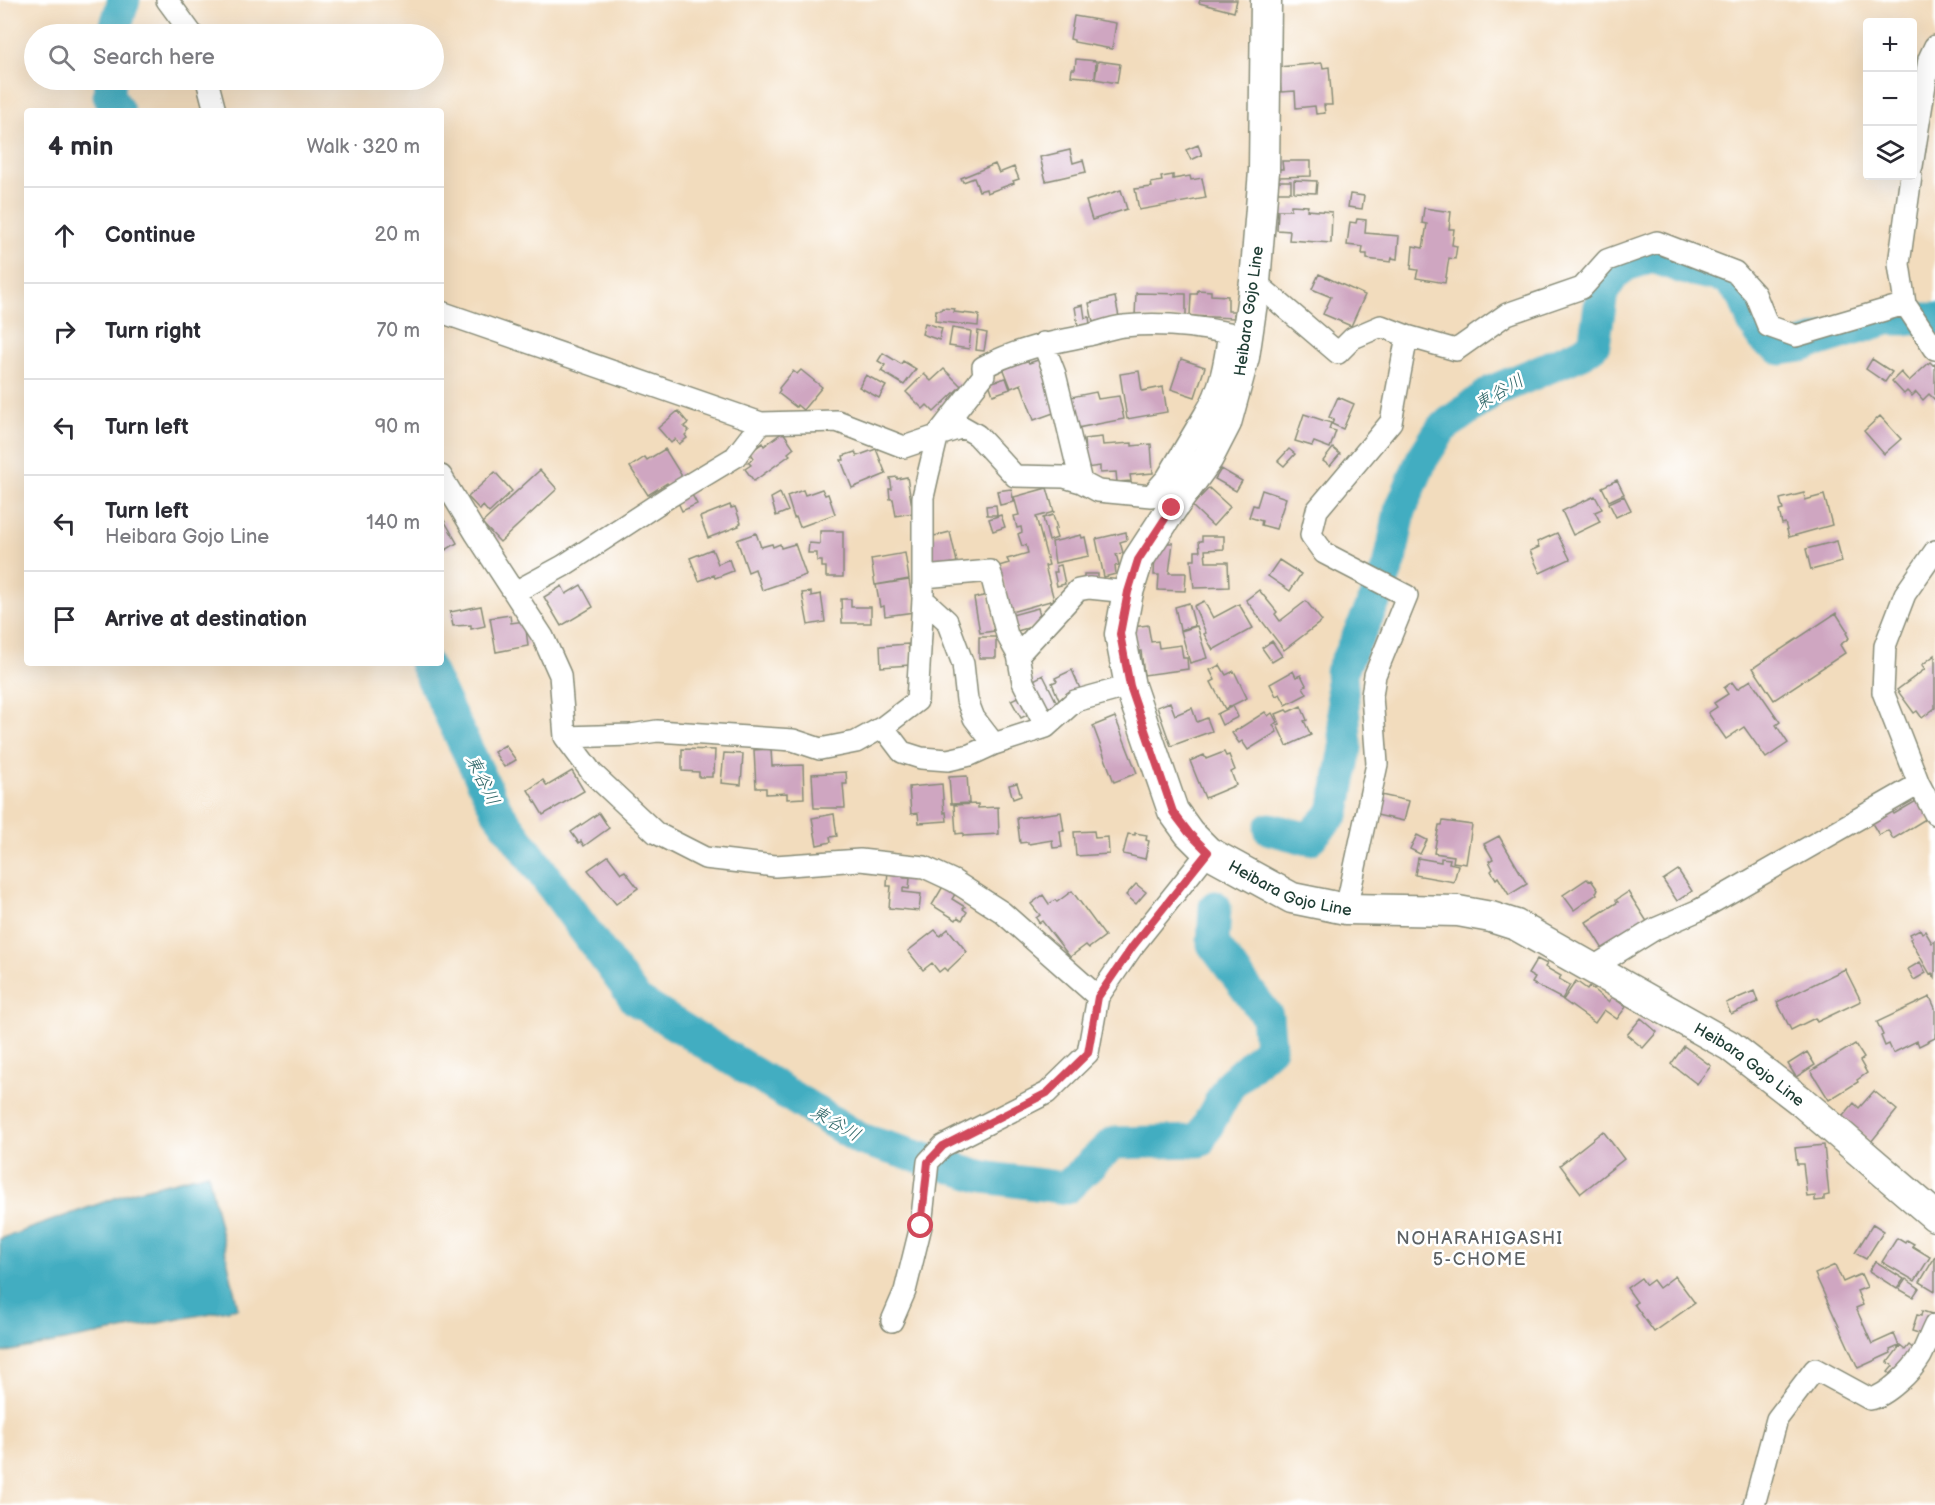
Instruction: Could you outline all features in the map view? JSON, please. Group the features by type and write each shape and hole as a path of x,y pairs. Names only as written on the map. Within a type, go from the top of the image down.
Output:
{"main road":[{"name":"Heibara Gojo Line","path":"1266,0 1264,171 1255,282 1244,357 1215,419 1208,458 1138,560 1128,592 1120,634 1130,686 1173,812 1208,852 1292,898 1346,909 1458,911 1491,917 1516,925 1730,1046 1801,1101 1935,1216"}],"street":[{"path":"167,0 185,24"},
{"path":"1917,135 1929,59 1935,46"},
{"path":"210,90 214,108"},
{"path":"1910,180 1899,264 1905,304 1933,342"},
{"path":"1255,282 1338,353 1353,338 1382,326 1456,351 1507,314 1582,288 1607,260 1657,242 1735,272 1755,294 1768,326 1796,336 1905,304"},
{"path":"444,313 761,423 837,421 904,447 938,434 963,427 977,435 1015,476 1064,477 1082,482 1098,491 1151,496 1215,419 1214,400 1226,359 1229,333 1190,325 1123,326 1043,344 1006,355 983,367 984,375 938,434 923,497 924,577 917,701 883,727 856,742 820,749 794,740 657,731 631,735 565,737"},
{"path":"1346,909 1377,764 1372,696 1375,675 1407,596 1324,553 1311,535 1317,510 1391,422 1407,336"},
{"path":"1043,344 1055,374 1082,482"},
{"path":"515,592 563,566 735,457 761,423"},
{"path":"444,481 543,637 560,675 565,737 592,773 656,833 705,858 775,866 860,860 924,867 954,881 1002,912 1098,997"},
{"path":"1935,551 1905,594 1885,646 1883,692 1920,784 1935,814"},
{"path":"924,577 990,571 1007,635 1018,655 1023,682 1046,727"},
{"path":"1018,655 1078,590 1089,588 1128,592"},
{"path":"923,599 947,621 963,664 967,700 974,718 994,744"},
{"path":"883,727 902,752 921,758 948,760 970,755 994,744 1046,727 1075,701 1130,686"},
{"path":"1592,968 1655,929 1700,910 1920,784"},
{"path":"892,1321 905,1291 921,1226 928,1162 943,1146 1047,1093 1088,1053 1098,997 1133,946 1208,852"},
{"path":"1754,1505 1777,1419 1815,1369 1870,1399 1879,1398 1887,1393 1920,1358 1935,1325"}],"water":[{"path":"208,1173 238,1308 0,1353 0,1239 132,1192"}],"building":[{"path":"1200,0 1237,0 1234,12 1199,3"},
{"path":"1074,16 1116,23 1112,49 1074,42 1070,39"},
{"path":"1076,59 1096,61 1095,78 1071,76 1072,69 1075,69"},
{"path":"1098,61 1120,64 1117,83 1095,79"},
{"path":"1322,63 1323,68 1329,67 1332,105 1324,105 1325,113 1316,114 1315,106 1296,108 1295,91 1281,92 1279,67"},
{"path":"1198,145 1202,155 1191,160 1186,150"},
{"path":"1070,150 1073,163 1083,160 1086,172 1046,181 1040,157"},
{"path":"1282,161 1311,161 1311,176 1279,177 1279,169 1283,169"},
{"path":"995,164 999,173 1014,167 1019,179 987,193 986,189 979,191 974,178 963,182 961,178"},
{"path":"1173,175 1173,179 1190,176 1191,180 1202,178 1206,198 1139,210 1135,189 1152,187 1151,183 1162,181 1161,177"},
{"path":"1294,180 1317,181 1316,193 1294,192"},
{"path":"1276,181 1291,181 1291,192 1276,192"},
{"path":"1121,190 1127,209 1092,220 1086,201"},
{"path":"1350,194 1364,196 1362,209 1348,207"},
{"path":"1291,205 1308,206 1307,210 1332,212 1331,243 1289,240 1290,231 1277,230 1278,210 1291,210"},
{"path":"1424,208 1451,212 1449,229 1454,229 1452,245 1457,246 1455,259 1449,258 1445,283 1416,278 1418,270 1411,269 1413,246 1423,248 1427,224 1422,223"},
{"path":"1357,219 1366,220 1365,233 1399,236 1397,259 1392,258 1391,262 1367,259 1367,254 1362,254 1363,247 1347,245 1350,222 1356,223"},
{"path":"1319,274 1365,295 1351,326 1323,314 1331,297 1312,289"},
{"path":"1198,290 1211,291 1211,295 1228,296 1228,311 1234,311 1234,318 1190,316 1191,294 1197,294"},
{"path":"1136,293 1186,294 1186,318 1135,317"},
{"path":"1115,297 1119,317 1093,322 1089,303"},
{"path":"1083,305 1085,318 1089,317 1090,324 1078,326 1075,307"},
{"path":"942,308 979,315 978,326 935,321 936,310"},
{"path":"925,323 942,328 939,340 922,334"},
{"path":"952,328 971,331 969,349 949,346"},
{"path":"978,331 987,333 984,351 976,350"},
{"path":"883,353 901,364 903,361 916,369 904,385 881,371 885,365 878,361"},
{"path":"1026,357 1029,363 1041,359 1059,411 1034,420 1021,384 1011,388 1002,365"},
{"path":"1181,359 1205,367 1195,397 1171,389"},
{"path":"1872,359 1892,372 1885,382 1866,369"},
{"path":"1930,362 1935,364 1935,400 1929,394 1923,400 1916,392 1912,396 1907,391 1904,394 1892,381 1901,372 1909,381"},
{"path":"944,369 961,386 934,412 927,405 923,409 906,392 924,374 931,381"},
{"path":"801,370 822,387 803,410 778,393 779,388 793,371 797,374"},
{"path":"1139,371 1142,391 1163,387 1167,412 1127,419 1120,374"},
{"path":"866,375 886,386 879,398 859,387"},
{"path":"1006,378 1010,389 993,395 989,383"},
{"path":"1096,392 1098,399 1119,396 1124,419 1077,428 1071,397"},
{"path":"1338,397 1354,404 1343,429 1332,424 1334,419 1329,417"},
{"path":"678,411 688,423 684,426 689,431 685,435 687,438 679,444 675,439 671,443 658,428"},
{"path":"1304,414 1331,423 1329,429 1336,431 1330,448 1314,442 1312,446 1295,441"},
{"path":"1880,416 1901,439 1884,454 1864,431"},
{"path":"783,432 794,448 788,453 790,455 754,481 745,469 751,465 748,462 754,458 750,452 763,443 764,446"},
{"path":"1102,437 1103,445 1151,444 1153,473 1130,475 1131,481 1117,482 1116,472 1100,473 1100,466 1086,468 1084,439"},
{"path":"1333,448 1340,454 1330,466 1323,461"},
{"path":"665,449 685,481 672,490 667,483 648,495 630,467 645,457 647,460"},
{"path":"876,449 886,474 852,488 841,460 844,460 843,456 855,452 857,456"},
{"path":"1289,449 1295,454 1284,466 1278,461"},
{"path":"1221,469 1242,481 1236,491 1215,479"},
{"path":"540,470 557,489 500,542 482,523"},
{"path":"495,472 512,491 489,513 483,506 480,510 468,497"},
{"path":"897,477 897,479 907,477 913,513 896,516 889,489 892,489 890,478"},
{"path":"1617,480 1624,494 1609,501 1602,487"},
{"path":"1047,488 1054,512 1036,517 1049,565 1045,566 1054,600 1011,612 999,566 1009,563 1007,559 1028,553 1026,545 1022,546 1018,534 1022,532 1021,527 1017,528 1014,516 1019,515 1014,497"},
{"path":"1209,488 1230,507 1213,526 1192,506"},
{"path":"822,489 825,495 828,494 835,514 800,527 796,517 794,518 787,496 803,490 805,495"},
{"path":"1011,489 1014,502 1000,505 997,491"},
{"path":"1262,490 1286,498 1276,529 1261,525 1262,521 1249,517 1253,505 1257,506"},
{"path":"691,493 697,504 682,511 677,500"},
{"path":"780,493 788,511 776,516 771,498"},
{"path":"1804,493 1805,500 1824,495 1832,525 1789,537 1785,523 1782,524 1779,511 1783,510 1780,499"},
{"path":"1595,496 1602,509 1595,512 1600,522 1573,535 1562,511"},
{"path":"1624,496 1631,510 1616,517 1609,503"},
{"path":"730,505 731,508 735,507 741,523 739,526 708,538 700,517"},
{"path":"996,505 997,515 987,515 986,506"},
{"path":"1001,515 1005,527 993,531 989,519"},
{"path":"1053,515 1057,538 1049,541 1043,518"},
{"path":"444,520 457,543 446,550 444,546"},
{"path":"820,531 843,531 843,577 826,577 826,567 822,567 822,561 817,561 817,553 808,553 809,543 820,544"},
{"path":"950,532 957,562 934,568 930,537"},
{"path":"1126,532 1127,540 1120,542 1123,553 1116,554 1119,565 1115,566 1116,574 1104,577 1096,539"},
{"path":"756,533 761,547 772,544 773,547 780,544 781,548 795,544 806,575 762,590 755,569 748,572 737,540"},
{"path":"1557,533 1570,559 1540,573 1530,551 1539,547 1537,542"},
{"path":"1081,535 1082,538 1085,537 1089,556 1055,563 1052,542"},
{"path":"1202,536 1224,536 1224,549 1205,550 1206,562 1228,562 1229,587 1194,588 1191,560 1195,560 1195,551 1200,551 1199,541 1202,541"},
{"path":"1837,541 1842,562 1811,570 1806,549"},
{"path":"1161,543 1173,543 1169,573 1186,573 1185,591 1158,590 1159,575 1154,575 1155,553"},
{"path":"712,549 718,564 729,559 733,571 699,581 690,558"},
{"path":"905,553 909,579 875,585 871,559"},
{"path":"1279,560 1301,574 1290,591 1268,576"},
{"path":"1061,565 1065,584 1057,586 1054,572 1057,572 1056,566"},
{"path":"1084,574 1098,574 1098,582 1084,582"},
{"path":"909,580 914,612 885,616 884,606 880,607 876,585"},
{"path":"581,585 593,607 561,626 544,597 562,586 566,594"},
{"path":"1259,590 1277,612 1275,614 1280,621 1306,601 1322,621 1284,650 1246,600"},
{"path":"811,592 811,596 821,594 825,622 808,625 802,593"},
{"path":"988,595 994,631 980,633 974,598"},
{"path":"841,599 851,599 851,607 871,607 871,623 842,623"},
{"path":"1204,601 1213,618 1239,604 1253,628 1213,650 1204,634 1206,633 1194,606"},
{"path":"1189,603 1195,626 1180,630 1175,607"},
{"path":"481,606 485,626 471,629 471,625 453,626 450,612"},
{"path":"1038,608 1042,624 1017,631 1012,615"},
{"path":"1836,613 1848,632 1846,633 1849,638 1840,645 1845,653 1774,700 1753,668"},
{"path":"510,615 511,623 525,621 528,646 496,652 490,618"},
{"path":"1148,625 1151,642 1158,641 1159,648 1181,645 1183,658 1187,658 1188,669 1144,675 1141,651 1137,651 1133,627"},
{"path":"1197,626 1207,658 1190,663 1181,631"},
{"path":"979,637 996,637 996,658 979,658"},
{"path":"1272,641 1282,656 1272,662 1262,648"},
{"path":"908,644 910,665 881,667 880,646"},
{"path":"1935,655 1935,708 1922,718 1917,711 1914,713 1897,690 1925,669 1922,665"},
{"path":"1220,665 1226,675 1234,671 1247,698 1225,709 1211,682 1215,680 1210,670"},
{"path":"1072,670 1081,691 1059,700 1052,683 1057,681 1055,678"},
{"path":"1293,671 1296,677 1301,675 1307,694 1286,705 1280,694 1276,696 1270,684"},
{"path":"1043,675 1060,709 1045,718 1028,683"},
{"path":"1751,680 1780,722 1776,725 1788,743 1766,758 1744,727 1726,739 1708,713 1717,707 1714,703 1728,694 1724,688 1732,682 1737,689"},
{"path":"1024,694 1033,712 1021,718 1011,700"},
{"path":"1170,702 1175,715 1192,708 1197,722 1207,718 1212,731 1171,746 1157,707"},
{"path":"1233,706 1238,717 1222,725 1217,714"},
{"path":"1301,706 1307,720 1304,721 1311,735 1287,746 1277,725 1280,724 1276,714"},
{"path":"1265,712 1268,716 1272,713 1277,722 1273,725 1277,732 1248,750 1232,733"},
{"path":"1115,717 1137,773 1114,782 1093,726"},
{"path":"505,745 516,760 504,767 494,752"},
{"path":"682,749 715,750 712,777 699,777 699,772 682,771"},
{"path":"771,749 772,766 803,765 804,798 787,799 787,793 766,794 766,788 756,788 754,750"},
{"path":"1224,752 1226,756 1229,755 1235,770 1231,772 1236,785 1205,798 1190,761 1204,755 1206,759"},
{"path":"724,753 743,754 741,785 721,783"},
{"path":"572,771 584,791 543,815 528,790 543,780 547,786"},
{"path":"846,772 847,784 843,784 845,808 814,808 812,774"},
{"path":"967,776 969,803 951,804 949,777"},
{"path":"1017,783 1021,796 1013,799 1009,785"},
{"path":"942,784 944,813 946,812 947,821 919,823 918,813 911,814 909,787"},
{"path":"1376,794 1409,801 1404,821 1372,814"},
{"path":"1918,800 1929,817 1893,839 1888,830 1879,835 1870,820 1890,808 1894,814"},
{"path":"978,804 978,808 998,807 999,834 963,836 963,833 956,834 954,805"},
{"path":"1061,812 1064,831 1060,831 1062,847 1053,848 1052,840 1020,843 1017,818"},
{"path":"599,813 609,828 584,846 571,832"},
{"path":"834,814 837,836 830,837 831,842 817,845 812,818"},
{"path":"1443,821 1472,825 1466,864 1453,862 1454,856 1434,853 1439,825 1442,825"},
{"path":"1094,831 1095,838 1108,837 1109,854 1076,856 1074,832"},
{"path":"1135,833 1147,835 1146,840 1149,841 1145,859 1123,854 1128,834 1135,835"},
{"path":"1417,835 1427,840 1420,854 1410,849"},
{"path":"1499,836 1527,884 1509,895 1498,877 1496,879 1491,871 1493,869 1489,861 1493,859 1484,844"},
{"path":"608,856 621,873 625,871 638,888 616,904 588,870"},
{"path":"1418,858 1441,862 1441,858 1450,859 1449,863 1458,865 1454,882 1415,875"},
{"path":"888,868 905,870 904,878 910,878 909,889 903,888 903,892 921,894 919,911 889,908 891,886 887,886"},
{"path":"1678,870 1692,891 1677,901 1663,880"},
{"path":"1587,879 1591,880 1598,890 1597,894 1574,910 1563,895"},
{"path":"945,883 957,891 952,899 965,907 963,909 967,912 962,920 958,917 956,920 932,905"},
{"path":"1136,884 1146,892 1136,904 1126,895"},
{"path":"1072,891 1105,936 1089,948 1086,945 1070,957 1042,921 1039,923 1036,918 1040,915 1031,904 1043,895 1049,904 1055,900 1057,902"},
{"path":"1628,892 1648,923 1604,951 1586,922 1618,902 1616,900"},
{"path":"948,929 967,952 947,971 944,968 939,972 932,963 923,970 908,951 935,930 940,936"},
{"path":"1920,929 1922,933 1925,931 1932,943 1935,941 1935,978 1932,973 1930,974 1910,939 1912,938 1910,934"},
{"path":"1537,959 1547,964 1545,967 1561,976 1559,979 1570,985 1562,999 1532,983 1535,978 1528,974"},
{"path":"1920,962 1926,973 1914,980 1908,969"},
{"path":"1845,969 1861,1001 1817,1022 1815,1018 1791,1030 1777,1002"},
{"path":"1576,981 1587,989 1589,986 1608,1002 1612,997 1626,1007 1617,1019 1604,1010 1595,1023 1563,1000"},
{"path":"1754,991 1758,1002 1731,1014 1726,1003"},
{"path":"1930,997 1935,1008 1935,1038 1919,1046 1917,1041 1893,1053 1889,1044 1885,1046 1877,1022"},
{"path":"1641,1018 1657,1032 1643,1048 1627,1035"},
{"path":"1855,1044 1864,1058 1860,1061 1867,1073 1857,1080 1858,1082 1829,1100 1811,1071"},
{"path":"1684,1046 1711,1066 1697,1084 1671,1064"},
{"path":"1807,1052 1815,1065 1796,1077 1788,1064"},
{"path":"1874,1091 1897,1110 1871,1142 1842,1117 1854,1103 1859,1108"},
{"path":"1603,1131 1624,1159 1581,1193 1560,1165"},
{"path":"1824,1145 1829,1195 1824,1196 1824,1200 1815,1201 1815,1196 1807,1197 1803,1164 1797,1164 1795,1148"},
{"path":"1873,1224 1884,1231 1866,1259 1855,1253"},
{"path":"1897,1238 1905,1243 1907,1240 1914,1244 1912,1246 1930,1257 1915,1281 1882,1262"},
{"path":"1935,1257 1935,1291 1920,1282"},
{"path":"1875,1261 1904,1279 1897,1289 1869,1271"},
{"path":"1835,1265 1843,1282 1861,1274 1867,1287 1857,1291 1863,1305 1856,1308 1872,1344 1894,1334 1899,1346 1890,1350 1891,1353 1858,1368 1815,1274"},
{"path":"1675,1276 1695,1303 1654,1332 1634,1304 1637,1302 1627,1288 1641,1278 1646,1285 1653,1280 1659,1288"},
{"path":"1906,1279 1919,1288 1913,1297 1899,1289"},
{"path":"1922,1311 1932,1314 1925,1335 1912,1331 1917,1315 1921,1316"},
{"path":"1909,1345 1917,1352 1896,1378 1888,1372 1893,1366 1888,1362 1900,1346 1905,1350"}],"waterway":[{"name":"東谷川","path":"116,24 124,0"},
{"name":"東谷川","path":"109,90 109,96 116,108"},
{"name":"東谷川","path":"1270,829 1309,839 1334,812 1346,748 1341,672 1376,598 1390,562 1400,511 1422,459 1442,428 1493,391 1582,353 1594,344 1602,293 1614,274 1626,265 1653,257 1683,268 1726,277 1743,295 1753,322 1765,340 1781,349 1801,346 1887,319 1935,319"},
{"name":"東谷川","path":"426,666 497,811 636,1000 860,1139 983,1177 1066,1188 1113,1143 1199,1141 1230,1084 1270,1048 1267,1016 1213,944 1215,907"}],"district":[{"name":"NOHARAHIGASHI 5-CHOME","path":"1480,1248"}],"route":[{"path":"921,1226 928,1162 943,1146 1047,1093 1088,1053 1098,997 1133,946 1208,852 1173,812 1130,686 1120,634 1128,592 1138,560 1172,508"}]}
